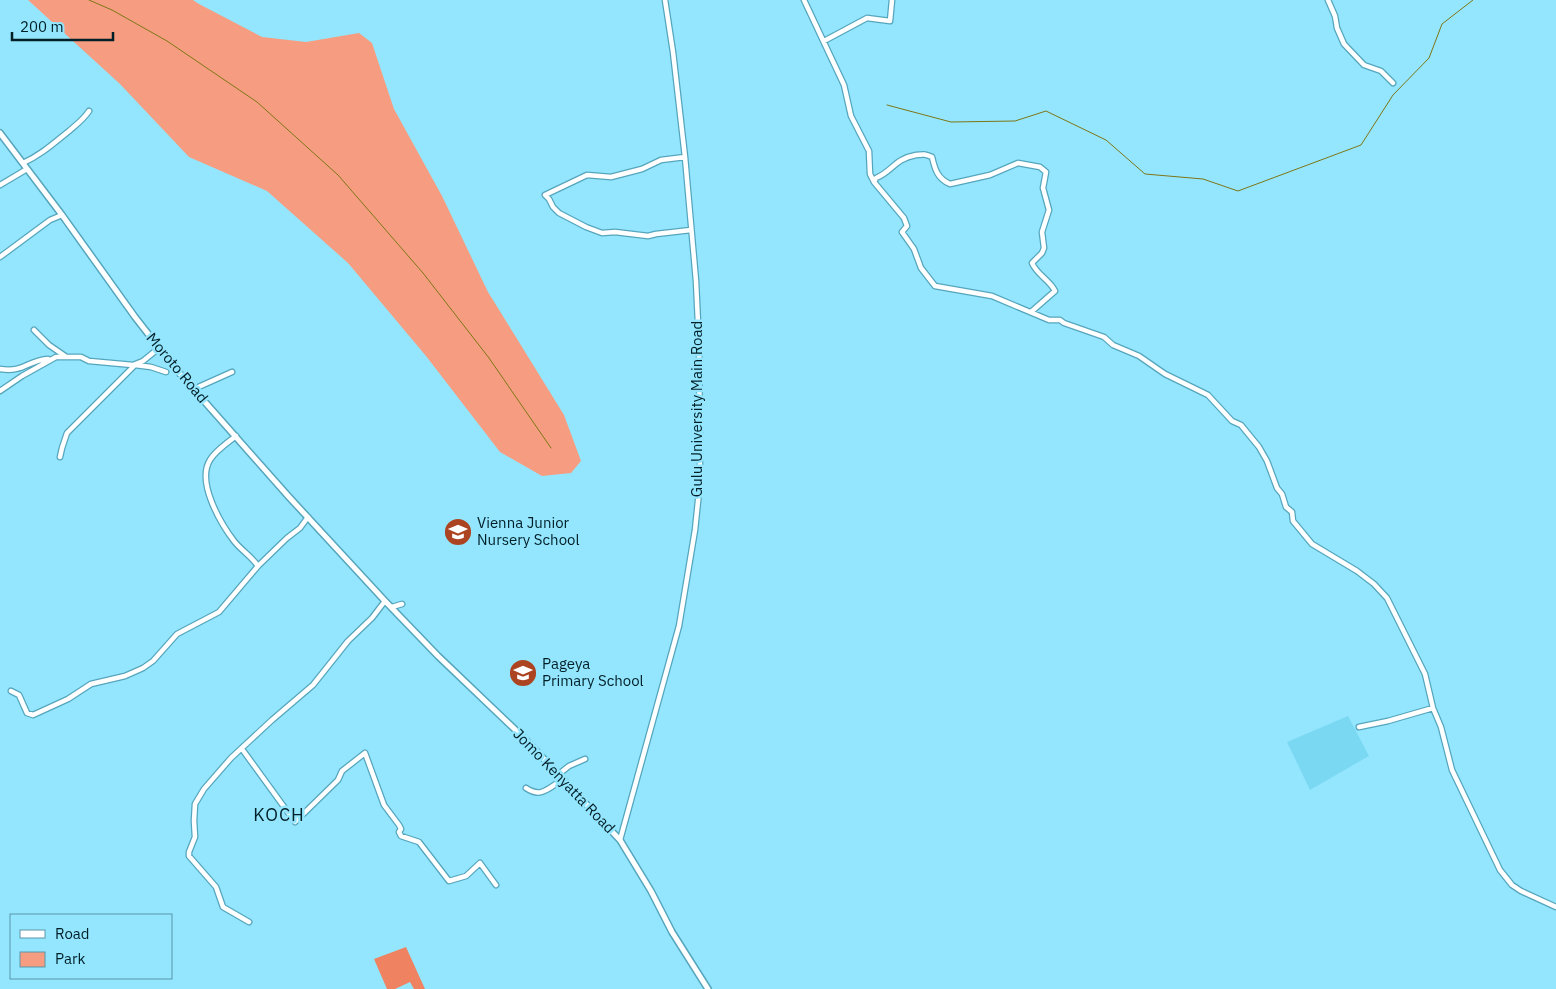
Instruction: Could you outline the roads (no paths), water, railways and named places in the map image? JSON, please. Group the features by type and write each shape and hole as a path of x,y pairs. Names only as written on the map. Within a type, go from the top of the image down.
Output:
{"main road":[{"name":"Moroto Road","path":"0,133 159,348 385,601"},
{"name":"Jomo Kenyatta Road","path":"385,601 432,650 526,740 620,840 672,932 708,989"}],"street":[{"name":"Gulu University Main Road","path":"620,840 679,626 696,520 700,482 698,310 685,157 665,0"},
{"path":"804,0 844,85 851,116 869,151 870,174 874,182 904,218 907,226 902,232 914,249 921,268 935,286 992,296 1048,320 1060,320 1104,337 1113,345 1139,356 1165,374 1208,396 1232,421 1241,425 1259,447 1267,461 1276,488 1282,494 1286,507 1292,512 1293,522 1297,527 1312,544 1357,571 1374,584 1387,598 1425,674 1433,708 1452,770 1500,870 1512,885 1521,891 1556,907"},
{"path":"824,41 867,18 890,21 892,0"},
{"path":"1328,0 1344,44 1364,65 1368,68 1382,71 1392,83"},
{"path":"23,163 34,158 58,141 90,111"},
{"path":"874,182 876,178 883,175 902,159 925,154 932,157 940,177 950,184 990,175 1018,163 1040,167 1044,170 1046,172 1043,188 1049,210 1042,232 1044,243 1042,253 1032,263 1055,291 1031,312"},
{"path":"685,157 662,160 611,177 587,175 545,195 559,213 602,233 615,232 648,236 691,230"},
{"path":"0,185 27,169"},
{"path":"0,257 50,220 62,215"},
{"path":"34,330 44,342 66,356"},
{"path":"60,457 67,433 135,365 159,348"},
{"path":"0,369 12,371 26,367 38,359 66,356 81,357 89,361 151,367 166,372"},
{"path":"0,391 52,358"},
{"path":"194,389 232,372"},
{"path":"236,436 210,458 207,466 210,500 218,517 235,542 252,556 258,566"},
{"path":"11,691 19,695 27,713 33,715 68,699 91,684 124,676 143,668 183,630 219,612 258,566 300,528 308,517"},
{"path":"250,922 223,907 216,887 188,853 195,837 194,821 197,800 229,760 313,685 348,641 372,618 385,601"},
{"path":"392,607 402,604"},
{"path":"1359,727 1433,708"},
{"path":"242,749 295,822 338,780 342,771 365,753 384,805 399,826 401,836 419,842 449,881 466,876 480,864 496,885"},
{"path":"559,774 585,759"},
{"path":"526,788 534,793 544,792 564,779"}],"waterway":[{"path":"89,0 112,10 167,41 257,102 338,175 423,273 489,358 551,448"},
{"path":"887,105 951,122 1015,121 1046,111 1106,140 1145,174 1203,179 1238,191 1361,145 1393,95 1429,58 1442,24 1473,0"}],"place":[{"name":"Vienna Junior Nursery School","path":"458,532"},
{"name":"Pageya Primary School","path":"523,673"}],"district":[{"name":"KOCH","path":"279,815"}]}
